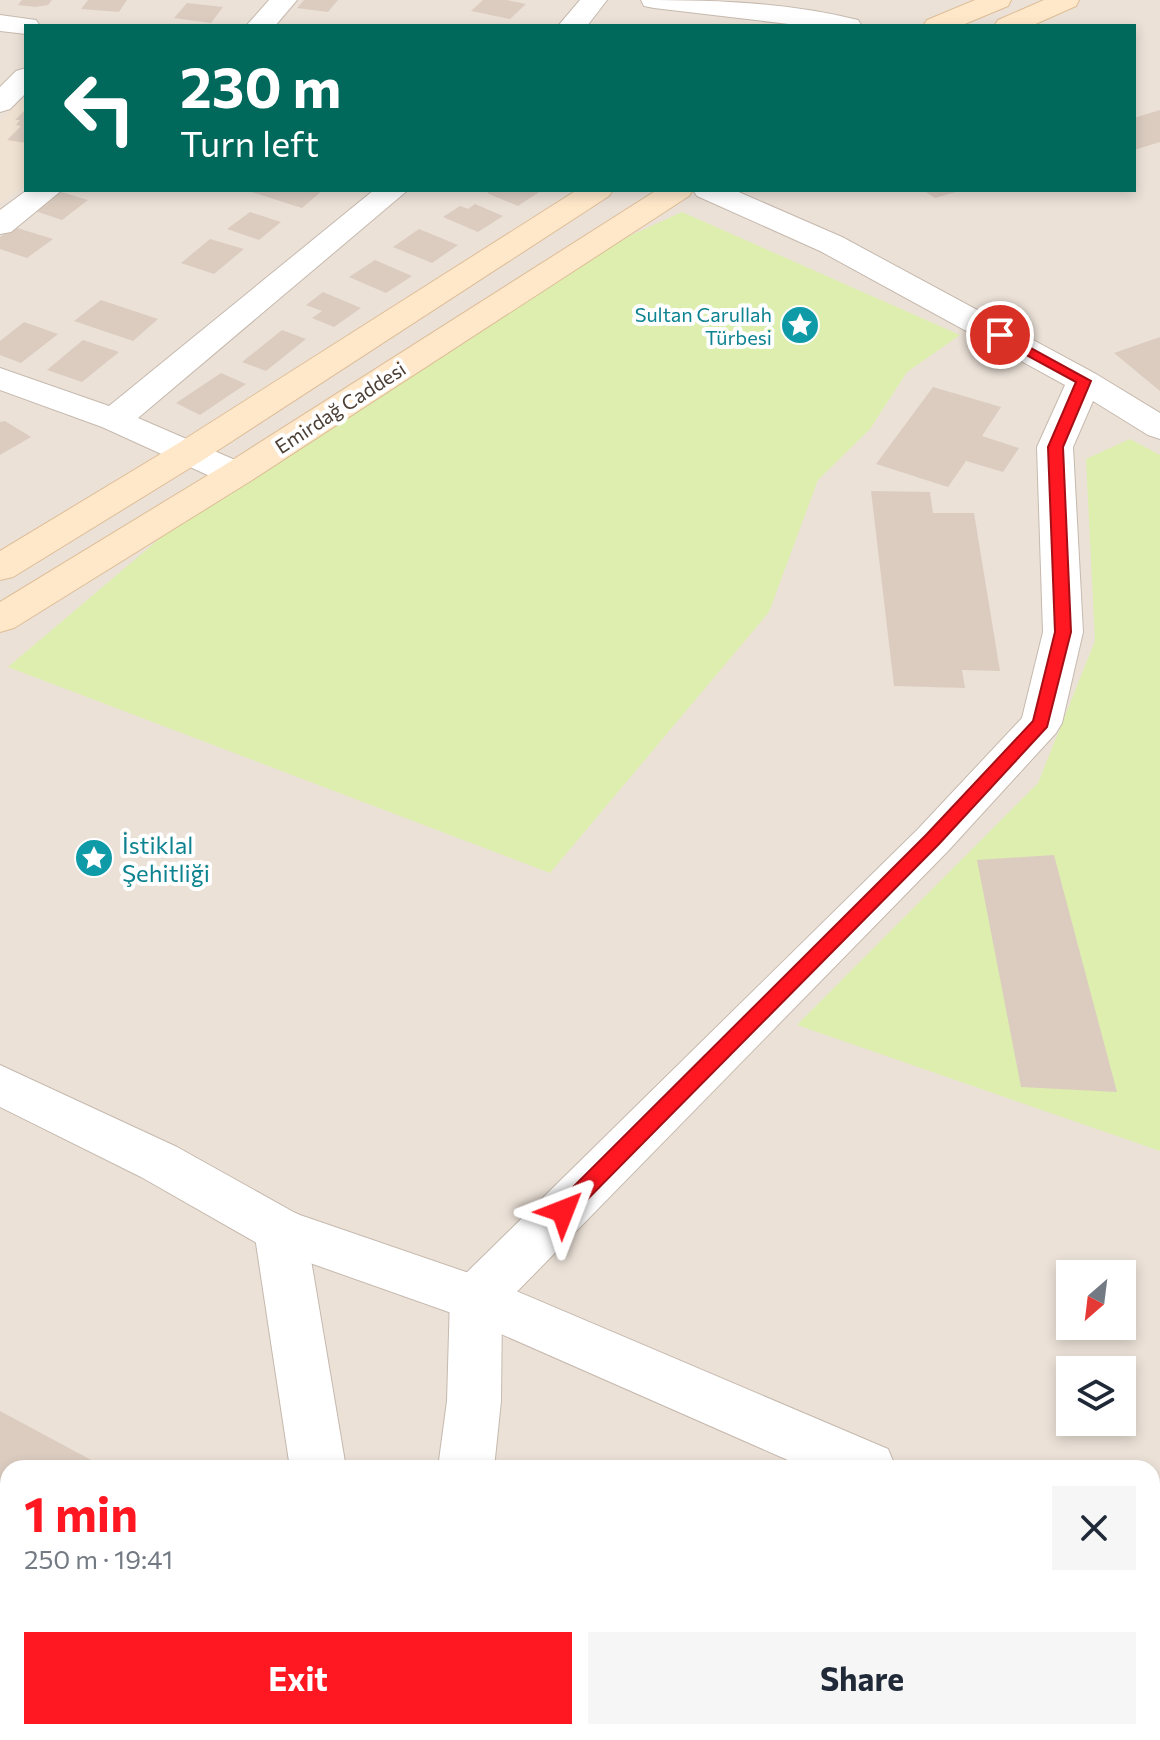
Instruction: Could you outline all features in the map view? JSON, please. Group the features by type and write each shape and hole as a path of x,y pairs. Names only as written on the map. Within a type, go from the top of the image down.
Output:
{"main road":[{"path":"942,24 998,0"},
{"path":"1012,24 1066,0"},
{"name":"Emirdağ Caddesi","path":"0,568 190,452 595,192"},
{"name":"Emirdağ Caddesi","path":"0,619 236,474 675,192"}],"street":[{"path":"262,24 284,0"},
{"path":"574,24 594,0"},
{"path":"654,0 838,24"},
{"path":"0,23 24,26"},
{"path":"0,103 24,79"},
{"path":"0,225 44,192"},
{"path":"114,420 391,192"},
{"path":"713,192 831,244 1084,381 1160,428"},
{"path":"0,378 114,420 236,474"},
{"path":"467,1460 474,1401 476,1298 933,840 1041,723 1063,632 1055,447 1084,381"},
{"path":"0,1085 159,1162 280,1230 476,1298 850,1460"},
{"path":"280,1230 317,1460"}],"shaded area":[{"path":"0,0 1160,0 1160,1460 0,1460"},
{"path":"24,97 24,186 0,203 0,122"}],"green space":[{"path":"682,212 960,335 907,372 870,429 818,480 769,612 550,873 8,667 236,474 546,274"},
{"path":"1130,439 1160,455 1160,1151 797,1025 1038,783 1095,641 1086,459"}],"building":[{"path":"22,0 52,0 48,5 35,7 18,5"},
{"path":"88,0 127,0 119,12 81,9"},
{"path":"304,0 338,0 328,12 297,8"},
{"path":"483,0 526,4 510,19 471,11"},
{"path":"187,3 223,7 211,23 174,18"},
{"path":"1160,110 1160,142 1136,149 1136,117"},
{"path":"24,111 24,143 7,140 21,126 16,125 20,120 15,120"},
{"path":"57,192 88,200 62,220 32,210"},
{"path":"251,192 321,192 302,208"},
{"path":"489,192 539,192 518,206"},
{"path":"926,192 956,192 935,198"},
{"path":"475,204 503,216 478,232 443,217 460,206 468,209"},
{"path":"250,212 281,222 259,240 227,229"},
{"path":"14,227 53,239 27,258 0,249 0,237"},
{"path":"419,229 458,245 432,263 393,247"},
{"path":"210,239 244,249 214,274 181,263"},
{"path":"375,260 412,276 386,293 349,277"},
{"path":"323,292 361,308 334,327 312,318 322,311 306,305"},
{"path":"101,300 158,319 133,341 74,321"},
{"path":"24,322 58,334 21,363 0,355 0,341"},
{"path":"282,330 306,339 266,371 242,362"},
{"path":"1160,337 1160,391 1114,353"},
{"path":"83,340 119,352 82,382 47,370"},
{"path":"221,373 246,384 200,415 176,403"},
{"path":"933,387 1001,407 982,436 1019,448 1003,472 966,461 948,487 876,464"},
{"path":"5,421 31,437 0,455 0,422"},
{"path":"871,491 930,492 933,513 974,513 1000,671 962,670 965,688 894,686"},
{"path":"1054,855 1117,1092 1021,1087 977,860"},
{"path":"0,1411 91,1460 0,1460"}],"place":[{"name":"Sultan Carullah Türbesi","path":"800,325"},
{"name":"İstiklal Şehitliği","path":"94,858"}],"route":[{"path":"563,1211 933,840 1041,723 1063,632 1055,447 1084,381 1000,335"}]}
